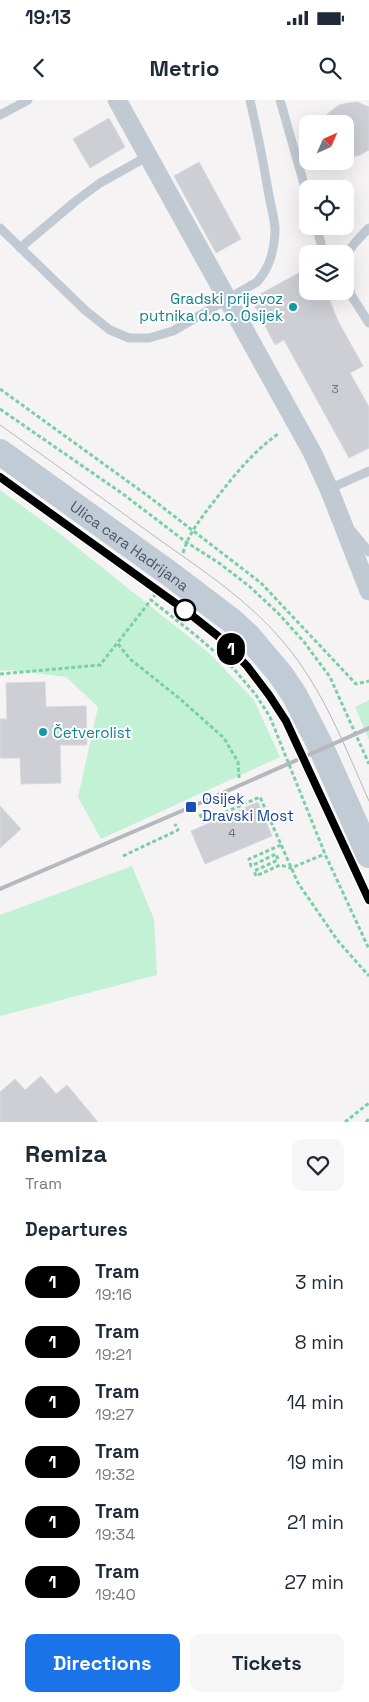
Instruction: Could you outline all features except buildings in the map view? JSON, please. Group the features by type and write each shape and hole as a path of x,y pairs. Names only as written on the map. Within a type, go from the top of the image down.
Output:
{"main road":[{"name":"Ulica cara Hadrijana","path":"0,452 170,574 232,621 249,637 281,675 299,703 369,855"}],"street":[{"path":"117,100 296,421 329,489 369,591"}],"lane":[{"path":"0,115 28,100"},
{"path":"0,228 86,311 110,330 129,338 149,338 172,331 257,282 262,276 270,258 274,244 275,227 250,100"},
{"path":"280,100 303,180"},
{"path":"20,248 77,200 148,156"},
{"path":"352,245 369,228"},
{"path":"353,300 369,323"},
{"path":"329,489 369,471"},
{"path":"340,517 369,552"}],"path":[{"path":"0,389 148,496 261,584 356,684 369,681"},
{"path":"0,674 100,665 151,600"},
{"path":"118,644 130,659 179,698 224,738 238,762 239,778"},
{"path":"200,814 203,822 260,797 298,883 338,941 369,976"},
{"path":"123,856 178,830 175,824"},
{"path":"281,845 249,859 250,866 276,854 278,860 254,872 256,876 280,865 291,868 325,854"},
{"path":"345,1122 369,1103"},
{"path":"366,1122 369,1119"}],"green space":[{"path":"0,490 59,533 209,653 254,700 280,757 101,839 78,797 98,707 66,677 9,670 0,671"},
{"path":"369,700 369,740 355,707"},
{"path":"132,866 154,919 157,975 0,1016 0,915"}],"tram line":[{"path":"0,425 208,574 241,600 271,628 299,661 322,699 369,801"},
{"path":"0,477 185,610 219,637 247,666 286,721 369,900"},
{"name":"1","path":"0,477 185,610 219,637 247,666 286,721 312,773 369,900"}],"railway":[{"path":"0,889 369,728"}],"place":[{"name":"Gradski prijevoz putnika d.o.o. Osijek","path":"293,307"},
{"name":"Četverolist","path":"43,732"},
{"name":"Osijek Dravski Most","path":"191,807"}]}
